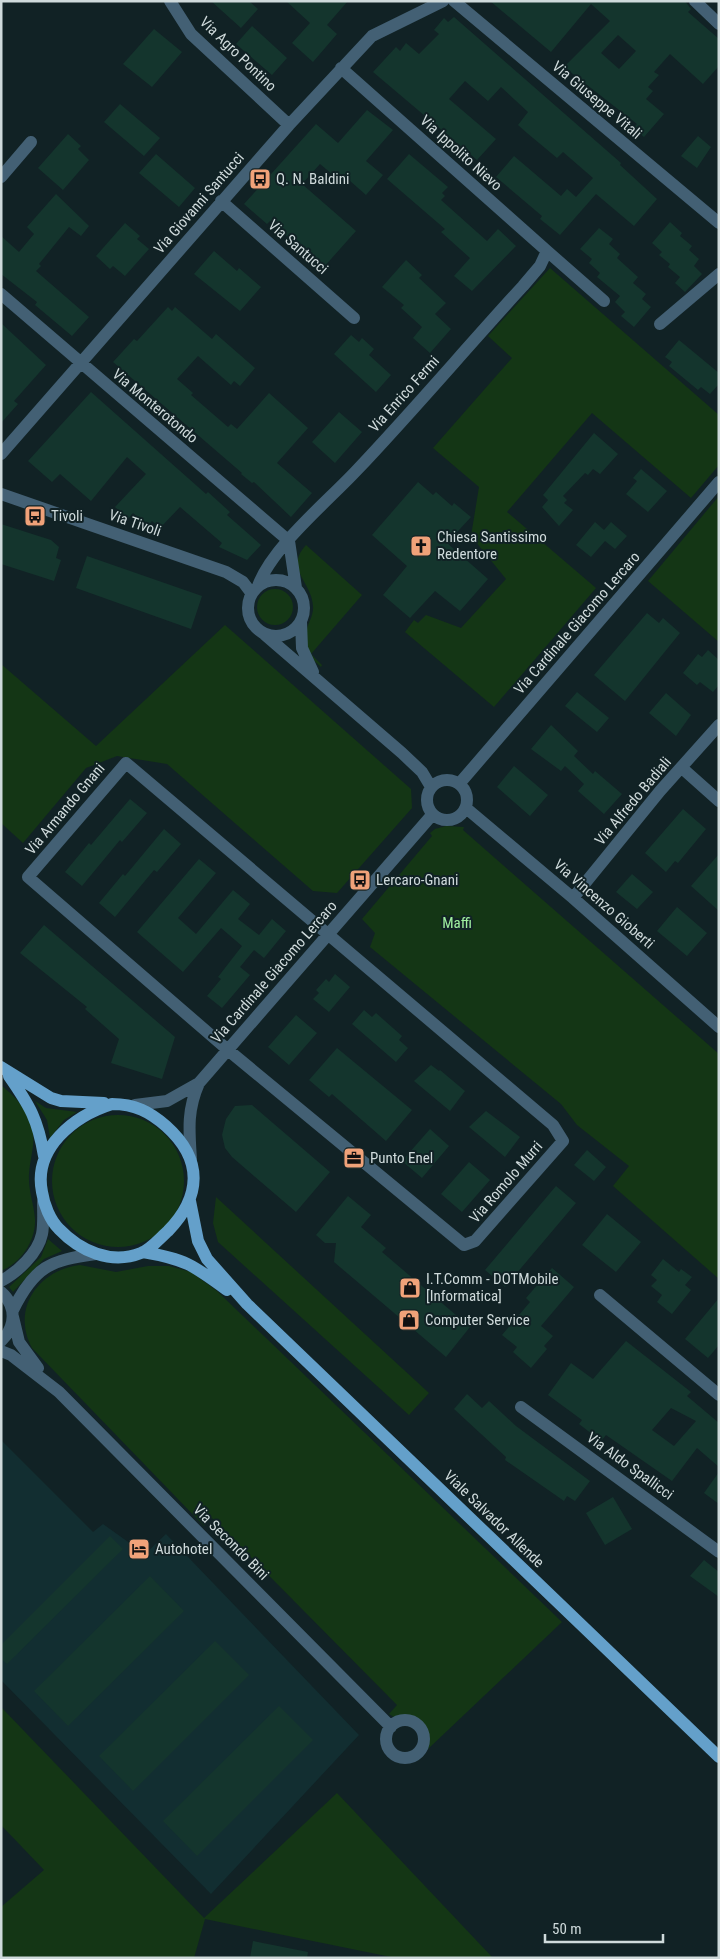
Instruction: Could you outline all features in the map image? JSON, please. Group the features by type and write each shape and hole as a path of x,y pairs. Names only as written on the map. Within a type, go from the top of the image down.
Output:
{"main road":[{"path":"4,1069 51,1098 61,1101 135,1106 155,1117 171,1131 191,1159 193,1187 190,1201 177,1221 142,1252 112,1257 96,1254 73,1243 55,1225 43,1202 41,1171 44,1156 40,1131 31,1108 4,1069"},
{"path":"44,1156 57,1138 74,1123 92,1110 112,1104"},
{"name":"Viale Salvador Allende","path":"190,1201 198,1241 207,1258 247,1304 719,1756"},
{"name":"Viale Salvador Allende","path":"142,1252 174,1257 191,1264 247,1304"}],"street":[{"name":"Via Agro Pontino","path":"170,1 192,34 289,125"},
{"name":"Via Giovanni Santucci","path":"3,448 289,125 372,36 443,1"},
{"name":"Via Giuseppe Vitali","path":"454,1 719,223"},
{"path":"695,1 719,24"},
{"name":"Via Ippolito Nievo","path":"341,68 547,251"},
{"path":"1,177 31,142"},
{"name":"Via Santucci","path":"221,202 354,318"},
{"path":"547,251 604,301"},
{"name":"Via Enrico Fermi","path":"255,590 263,573 289,541 357,470 540,266 547,251"},
{"path":"660,324 719,274"},
{"name":"Via Monterotondo","path":"1,294 289,541"},
{"name":"Via Cardinale Giacomo Lercaro","path":"459,784 719,482"},
{"name":"Via Tivoli","path":"1,494 226,572 255,590"},
{"path":"289,541 296,588 304,604 301,622 304,653 318,680"},
{"path":"296,588 281,580 273,580 255,590 248,609 252,624 422,772 431,787"},
{"path":"264,634 281,636 296,628 301,622"},
{"name":"Via Alfredo Badiali","path":"573,898 660,791 719,725"},
{"name":"Via Armando Gnani","path":"228,1050 28,877 126,763 328,935"},
{"path":"682,768 719,801"},
{"path":"442,780 459,784 467,795 466,808 462,814 450,821 438,819 432,815 426,804 431,787 442,780"},
{"name":"Via Vincenzo Gioberti","path":"466,808 573,898 719,1027"},
{"name":"Via Cardinale Giacomo Lercaro","path":"191,1159 190,1103 199,1083 432,815"},
{"name":"Via Romolo Murri","path":"228,1050 464,1244 475,1241 563,1142 553,1125 328,935"},
{"name":"Via Cardinale Giacomo Lercaro","path":"135,1106 167,1101 199,1083"},
{"path":"1,1281 19,1268 32,1254 39,1241 42,1235 43,1202"},
{"path":"1,1341 12,1327 13,1313 23,1288 38,1273 54,1262 96,1254"},
{"path":"1,1292 9,1301 13,1313"},
{"path":"600,1295 719,1395"},
{"name":"Via Secondo Bini","path":"13,1313 19,1342 47,1380 391,1727"},
{"name":"Via Secondo Bini","path":"1,1351 11,1355 47,1380"},
{"name":"Via Aldo Spallicci","path":"521,1407 719,1552"}],"shaded area":[{"path":"1,1440 93,1532 103,1524 145,1554 166,1534 359,1735 211,1894 1,1680"}],"green space":[{"path":"550,268 719,415 719,465 691,498 592,413 507,512 596,588 494,707 405,632 414,620 418,623 426,615 461,628 506,579 471,536 479,487 433,448 512,358 488,336"},
{"path":"719,496 719,642 648,581"},
{"path":"306,545 362,595 311,654 322,665 321,667 309,656 306,642 313,606 312,597 298,569 298,561"},
{"path":"275,589 282,590 288,594 292,600 292,614 288,620 282,624 275,625 268,624 262,620 258,614 257,607 258,600 262,594 268,590"},
{"path":"225,625 411,789 412,808 337,893 313,891 167,764 117,756 86,768 23,843 1,823 1,664 96,746"},
{"name":"Maffi","path":"446,826 464,827 463,830 719,1054 719,1279 613,1186 629,1166 577,1125 561,1104 370,947 375,933 362,919 432,836 430,833 435,829"},
{"path":"1,1085 24,1109 32,1128 33,1145 29,1180 35,1227 30,1243 21,1257 1,1271"},
{"path":"35,1101 46,1108 77,1112 64,1120 50,1138 47,1120"},
{"path":"118,1115 143,1120 154,1126 164,1135 173,1145 179,1156 184,1181 179,1206 173,1217 164,1227 154,1236 143,1242 118,1247 93,1242 82,1236 72,1227 63,1217 57,1206 52,1181 57,1156 63,1145 72,1135 82,1126 93,1120"},
{"path":"216,1197 429,1393 409,1415 218,1242 213,1223"},
{"path":"48,1239 62,1251 44,1259 13,1292 9,1287 41,1257"},
{"path":"80,1265 116,1272 148,1266 169,1266 191,1272 217,1291 562,1622 428,1749 428,1734 421,1723 409,1718 394,1717 389,1714 397,1705 212,1518 204,1526 32,1348 26,1333 25,1319 27,1306 32,1294 41,1283 52,1275 65,1268"},
{"path":"1,1707 204,1918 337,1793 493,1958 396,1958 205,1919 194,1958 1,1958 1,1907 44,1870 1,1825"}],"building":[{"path":"211,1 249,1 258,9 241,28"},
{"path":"286,1 348,1 327,25 337,34 313,62 292,43 310,23"},
{"path":"490,1 685,1 691,9 688,12 719,39 719,66 703,84 670,54 654,72 659,75 648,87 653,91 646,99 664,114 644,137 633,128 637,124 564,67 610,21 591,4 551,52","holes":["618,35 636,51 619,69 601,53"]},
{"path":"454,17 621,163 620,165 657,199 634,226 596,194 560,235 540,219 542,216 496,177 514,156 561,196 567,189 576,197 593,178 563,152 557,158 518,125 528,112 501,87 488,101 465,81 449,99 496,139 477,160 373,72 396,47 400,51 406,43 419,54 439,34 434,30 444,18 448,22"},
{"path":"252,26 287,58 272,75 236,44"},
{"path":"154,29 182,52 152,87 123,64"},
{"path":"120,104 160,138 144,156 104,122"},
{"path":"367,110 393,130 366,161 383,175 366,195 349,180 345,185 320,164 302,184 356,231 323,268 270,221 267,224 244,204 316,124 338,143"},
{"path":"68,134 81,146 78,149 89,160 63,190 38,168"},
{"path":"698,136 711,147 697,168 681,156"},
{"path":"156,154 195,188 179,207 139,173"},
{"path":"409,154 448,187 442,193 445,196 441,200 487,241 498,229 516,246 472,291 454,276 470,258 441,232 445,229 387,179"},
{"path":"56,194 89,226 81,236 69,227 39,264 41,266 36,271 89,317 72,336 35,305 37,302 1,274 1,236 19,252 34,234 27,227"},
{"path":"670,222 682,233 680,236 692,246 689,250 699,259 694,266 702,274 685,292 675,283 680,277 668,267 670,264 659,255 662,252 652,243"},
{"path":"125,223 140,236 137,239 149,249 125,276 113,266 110,269 96,256"},
{"path":"599,228 613,239 609,244 620,254 617,258 638,277 633,283 646,294 642,299 651,307 634,327 621,316 625,312 615,302 620,296 597,277 600,273 589,263 592,259 580,249"},
{"path":"214,251 237,271 239,268 261,287 240,311 194,274"},
{"path":"406,260 422,275 419,278 446,303 435,314 451,329 430,353 413,338 422,327 401,308 404,305 382,287"},
{"path":"168,307 172,311 175,307 212,339 216,334 255,368 240,386 234,381 231,385 198,356 177,379 193,393 191,395 228,427 231,424 237,429 269,393 308,428 277,463 312,493 291,517 254,482 252,483 241,474 113,362 134,339 137,341"},
{"path":"1,323 46,365 14,401 18,404 1,423"},
{"path":"351,335 359,342 362,338 374,349 369,355 391,375 376,392 334,354"},
{"path":"679,340 719,373 719,384 710,394 701,387 698,390 669,366 672,362 665,357"},
{"path":"91,392 206,494 208,492 230,512 227,515 261,545 247,560 219,547 222,543 180,507 160,528 152,521 148,526 133,513 128,519 115,507 146,474 127,457 91,501 60,474 52,482 28,461"},
{"path":"339,412 362,432 335,463 312,442"},
{"path":"594,433 618,454 600,474 593,469 588,475 585,473 563,496 567,500 564,503 573,510 559,526 542,507 548,500 543,495"},
{"path":"641,469 667,491 648,512 626,494 637,481 633,478"},
{"path":"418,482 433,495 436,492 452,506 454,503 471,517 447,543 488,579 460,611 435,591 410,618 383,595 407,566 372,535"},
{"path":"595,522 604,530 611,522 627,536 615,549 605,541 591,557 576,545"},
{"path":"1,524 51,540 59,547 56,558 61,560 54,581 1,564"},
{"path":"87,556 202,596 191,629 76,588"},
{"path":"647,613 659,623 663,618 680,633 625,701 594,675"},
{"path":"708,650 719,660 719,685 713,692 700,682 697,685 683,673 698,654 702,657"},
{"path":"577,692 609,718 597,732 565,706"},
{"path":"666,693 691,715 676,736 649,713"},
{"path":"551,725 578,751 574,756 593,774 595,771 622,794 604,814 578,791 584,784 565,766 561,771 531,749"},
{"path":"514,766 548,795 530,816 497,787"},
{"path":"130,799 147,813 122,842 120,840 82,886 65,872"},
{"path":"683,809 706,829 678,863 675,861 666,872 645,853"},
{"path":"164,829 181,844 157,872 154,870 115,917 99,903 123,874 125,876"},
{"path":"719,854 719,911 691,886"},
{"path":"199,859 216,873 178,918 196,934 233,890 250,904 238,919 259,935 272,919 286,931 264,958 254,950 240,967 250,975 222,1008 207,996 221,979 218,977 242,946 221,928 183,972 137,932"},
{"path":"632,874 653,892 637,909 616,892"},
{"path":"677,907 707,933 687,956 657,931"},
{"path":"44,925 175,1037 162,1079 111,1063 119,1039 85,1009 87,1007 20,953"},
{"path":"335,974 350,987 329,1012 313,999 319,993 316,990 326,979 329,982"},
{"path":"364,1010 372,1017 376,1013 402,1036 399,1040 408,1048 396,1062 352,1024"},
{"path":"296,1015 317,1033 289,1065 268,1047"},
{"path":"337,1048 412,1110 386,1141 332,1094 329,1097 309,1080"},
{"path":"431,1065 465,1091 450,1111 414,1081"},
{"path":"252,1105 330,1172 296,1212 232,1157 225,1148 222,1135 226,1119 235,1106"},
{"path":"486,1111 520,1137 505,1157 469,1127"},
{"path":"430,1129 449,1146 422,1178 402,1161"},
{"path":"587,1150 606,1167 594,1181 574,1165"},
{"path":"469,1162 490,1180 462,1212 441,1194"},
{"path":"556,1186 576,1203 505,1287 485,1270"},
{"path":"348,1196 371,1215 361,1227 386,1248 382,1252 470,1327 446,1357 334,1262 336,1243 325,1243 316,1235"},
{"path":"607,1214 641,1242 616,1272 582,1245"},
{"path":"663,1259 679,1272 681,1269 692,1277 685,1285 691,1290 672,1314 657,1302 662,1295 651,1286 657,1280 651,1275"},
{"path":"552,1268 574,1287 541,1326 553,1336 544,1346 547,1349 531,1368 513,1352 517,1347 502,1335 530,1302 526,1298"},
{"path":"719,1298 719,1345 708,1358 685,1339"},
{"path":"626,1341 691,1392 687,1396 719,1423 719,1467 697,1448 672,1481 606,1435 601,1441 579,1424 582,1420 548,1395 571,1363 593,1379","holes":["671,1408 696,1421 674,1446 652,1430"]},
{"path":"467,1394 482,1408 489,1401 516,1426 590,1481 575,1501 567,1496 564,1501 505,1460 506,1457 454,1409"},
{"path":"719,1472 719,1504 704,1493"},
{"path":"613,1497 632,1529 605,1545 586,1513"},
{"path":"110,1536 123,1549 7,1664 1,1659 1,1645"},
{"path":"704,1560 719,1572 719,1597 690,1576"},
{"path":"150,1576 184,1611 68,1726 34,1691"},
{"path":"215,1641 249,1675 133,1791 99,1756"},
{"path":"279,1706 313,1740 197,1856 163,1821"},
{"path":"253,1941 308,1952 307,1958 250,1958"}],"place":[{"name":"Q. N. Baldini","path":"260,179"},
{"name":"Tivoli","path":"35,516"},
{"name":"Chiesa Santissimo Redentore","path":"421,546"},
{"name":"Lercaro-Gnani","path":"360,880"},
{"name":"Punto Enel","path":"354,1158"},
{"name":"I.T.Comm - DOTMobile [Informatica]","path":"410,1288"},
{"name":"Computer Service","path":"409,1320"},
{"name":"Autohotel","path":"139,1549"}]}
